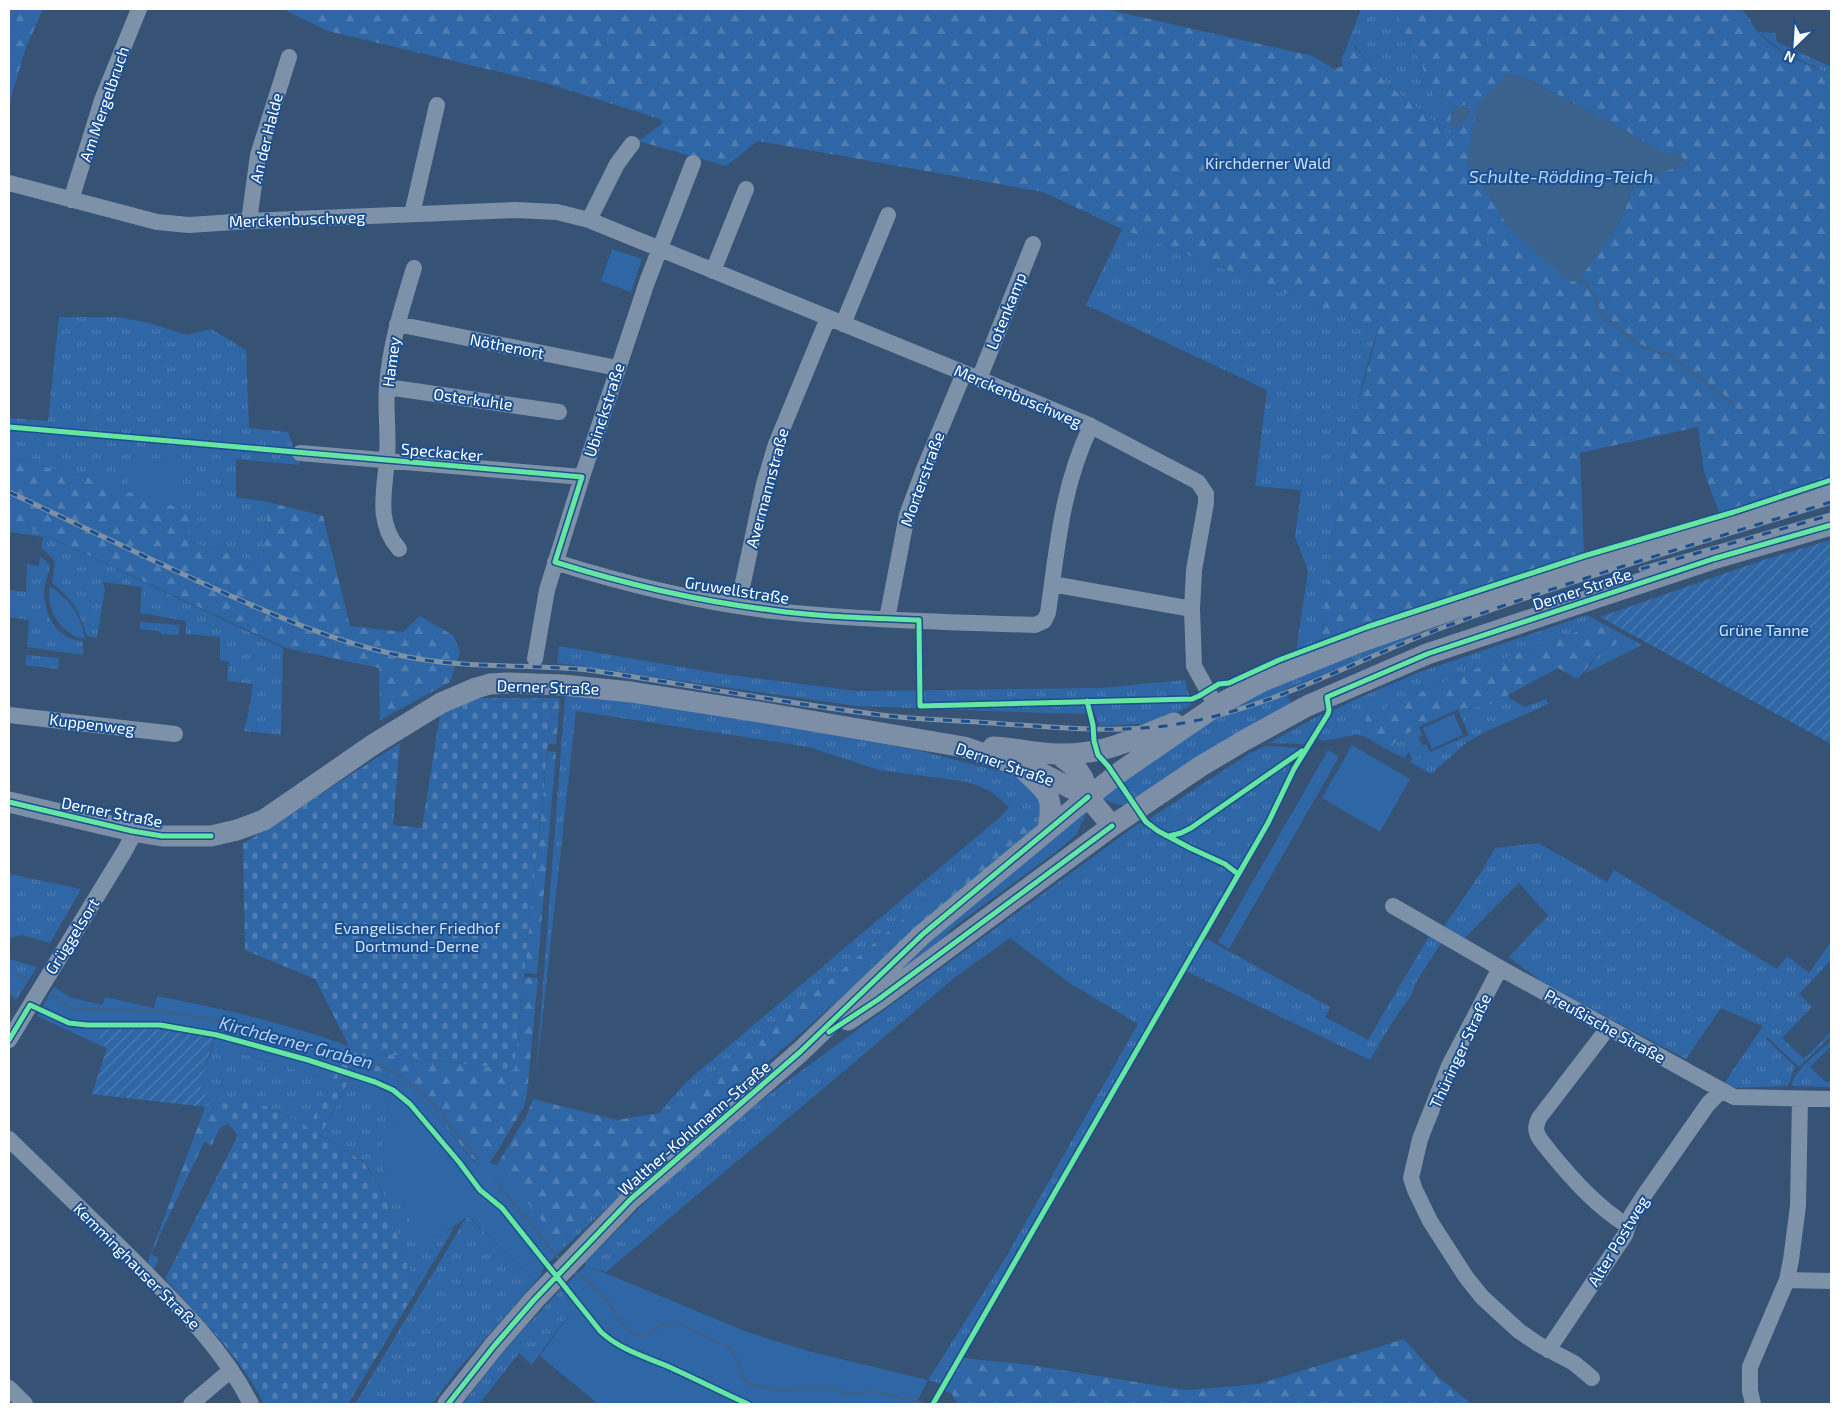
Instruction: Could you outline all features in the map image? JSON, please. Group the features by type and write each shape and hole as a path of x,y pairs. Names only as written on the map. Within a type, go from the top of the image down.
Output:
{"main road":[{"name":"Derner Straße","path":"1216,706 1263,681 1375,636 1448,611 1831,491"},
{"name":"Derner Straße","path":"1112,826 1169,787 1245,740 1307,706 1345,688 1437,651 1713,559 1831,525"},
{"name":"Derner Straße","path":"9,802 132,831 162,836 211,836 237,830 264,820 374,744 458,694 490,684 534,683 598,688 765,713 964,747 1050,777 1088,797"},
{"path":"964,747 1058,754 1097,751 1115,747 1216,706"},
{"name":"Walther-Kohlmann-Straße","path":"448,1404 494,1346 551,1281 631,1199 800,1052 923,934 1048,829 1120,772 1216,706"},
{"path":"1058,754 1077,769 1083,778 1088,797 1112,826"},
{"path":"1019,765 1044,788 1049,796 1052,806 1048,829"},
{"name":"Walther-Kohlmann-Straße","path":"800,1052 878,999 1112,826"}],"street":[{"name":"Am Mergelbruch","path":"71,200 102,100 139,9"},
{"name":"An der Halde","path":"249,220 258,155 289,57"},
{"path":"412,214 437,105"},
{"path":"589,220 617,164 632,144"},
{"path":"658,249 693,163"},
{"name":"Merckenbuschweg","path":"9,183 157,222 189,225 249,220 515,210 557,212 589,220 1091,426 1198,482 1203,487 1206,494 1206,503 1194,570 1192,609 1194,666 1216,706"},
{"path":"713,271 746,189"},
{"path":"844,324 888,215"},
{"name":"Lotenkamp","path":"979,379 1032,244"},
{"name":"Ubinckstraße","path":"535,659 541,614 555,562 617,368 658,249"},
{"name":"Hamey","path":"399,549 392,541 384,520 382,505 387,459 387,387 390,352 414,268"},
{"name":"Avermannstraße","path":"738,606 764,484 776,444 828,318"},
{"name":"Nöthenort","path":"397,324 617,368"},
{"name":"Morterstraße","path":"887,619 908,515 924,470 964,373"},
{"name":"Osterkuhle","path":"387,387 559,412"},
{"name":"Gruwellstraße","path":"555,562 625,583 738,606 773,611 887,619 1035,625 1044,621 1048,613 1064,504 1073,470 1091,426"},
{"name":"Speckacker","path":"300,453 582,477"},
{"path":"1052,584 1192,609"},
{"name":"Kuppenweg","path":"9,715 175,734"},
{"name":"Grüggelsort","path":"9,1040 130,842 132,831"},
{"name":"Preußische Straße","path":"1393,906 1500,968 1734,1097 1831,1099"},
{"name":"Thüringer Straße","path":"1500,968 1449,1066 1420,1139 1411,1178 1430,1221 1472,1284 1494,1309 1519,1331 1548,1350"},
{"path":"1608,1028 1539,1118 1536,1126 1537,1134 1574,1180 1617,1219 1628,1226"},
{"name":"Alter Postweg","path":"1548,1350 1625,1234 1636,1208 1708,1104 1721,1091"},
{"path":"1753,1404 1750,1391 1750,1366 1787,1280 1798,1206 1800,1098"},
{"name":"Kemminghauser Straße","path":"9,1139 163,1290 202,1331 231,1370 251,1404"},
{"path":"1787,1280 1831,1281"},
{"path":"1548,1350 1574,1363 1592,1378"},
{"path":"191,1404 231,1370"},
{"path":"9,1388 25,1404"}],"green space":[{"path":"9,9 43,9 25,50 9,105"},
{"name":"Kirchderner Wald","path":"283,9 1105,9 1313,56 1334,69 1343,66 1341,61 1348,43 1353,45 1389,86 1454,136 1427,80 1421,63 1405,35 1399,9 1739,9 1748,16 1758,32 1774,46 1792,57 1831,75 1831,479 1720,515 1704,472 1698,427 1580,453 1584,553 1321,641 1331,552 1345,462 1358,403 1378,329 1122,229 1043,192 758,141 726,166 638,141 663,123 660,119 546,83 328,31","holes":["1507,74 1525,78 1627,131 1660,152 1689,164 1664,171 1633,188 1618,226 1509,228 1479,178 1467,162"]},
{"path":"1361,9 1399,9 1405,35 1421,63 1427,80 1455,137 1389,86 1354,45 1348,43"},
{"path":"1758,32 1776,33 1776,41 1831,67 1831,75 1782,51"},
{"path":"1122,229 1378,329 1362,384 1345,462 1331,552 1321,641 1296,652 1308,570 1295,537 1301,490 1255,486 1267,390 1086,305"},
{"path":"612,249 642,259 631,292 601,281"},
{"path":"59,317 119,317 149,323 187,335 211,329 246,350 249,428 288,432 300,465 236,459 236,497 268,502 263,564 190,542 126,487 9,458 9,418 48,421"},
{"path":"9,458 126,487 188,512 190,542 263,564 268,502 323,516 350,626 403,632 420,616 454,636 460,653 450,682 380,720 379,668 286,648 9,518"},
{"path":"132,459 185,466 180,499 127,492"},
{"path":"9,518 283,648 281,735 243,731 248,716 253,684 227,681 229,662 220,660 220,637 186,634 186,621 140,613 142,587 103,582 105,590 97,638 87,636 74,606 52,583 55,567 53,560 41,548 43,537 9,532"},
{"name":"Grüne Tanne","path":"1831,540 1831,744 1600,617 1766,559"},
{"path":"40,557 50,566 44,593 50,619 54,626 66,636 83,642 83,655 27,647 29,620 9,617 9,590 26,592 27,564 39,566"},
{"path":"50,586 74,608 81,622 85,639 76,637 62,627 57,620 50,603"},
{"path":"1502,602 1422,632 1374,654 1284,690 1292,705 1127,806 1097,797 1228,708 1336,658"},
{"path":"1587,615 1642,645 1584,674 1601,650 1598,624 1470,671 1366,715 1364,736 1356,735 1322,741 1318,738 1334,710 1363,696 1417,673"},
{"path":"140,622 179,625 179,635 161,634 160,631 140,629"},
{"path":"1598,624 1618,636 1619,642 1601,650 1578,679 1558,668 1487,706 1458,709 1419,727 1422,736 1418,737 1415,730 1402,736 1388,750 1364,736 1366,715 1470,671"},
{"path":"559,646 716,673 856,691 1101,688 1185,680 1191,705 1161,723 1099,726 1096,714 857,706 557,663"},
{"path":"26,655 59,658 58,669 25,665"},
{"path":"567,693 610,696 917,750 1006,773 1025,780 1041,795 1039,825 698,1123 563,1249 560,1245 670,1140 1039,821 1031,813 814,993 659,1113 686,1082 1000,817 1009,807 990,791 968,782 879,770 809,747 576,711 536,1077 565,697"},
{"path":"1509,694 1509,698 1525,707 1546,699 1548,704 1481,734 1466,743 1431,774 1410,762 1412,759 1426,753 1422,745 1426,744 1430,752 1469,735 1458,709 1487,706"},
{"name":"Evangelischer Friedhof Dortmund-Derne","path":"466,698 553,698 514,1070 364,1051 321,1135 364,1162 386,1199 416,1291 348,1404 264,1404 232,1354 165,1279 238,1135 210,1104 249,1102 269,1107 308,1127 349,1046 315,979 245,950 243,844 400,743 393,825 422,828 440,715"},
{"path":"553,698 560,699 556,744 548,744"},
{"path":"1322,714 1322,720 1306,744 1269,743"},
{"path":"1454,714 1463,735 1432,749 1423,728"},
{"path":"1415,730 1426,753 1412,759 1402,736"},
{"path":"1402,736 1409,752 1405,758 1388,750"},
{"path":"1352,745 1410,779 1380,832 1322,798"},
{"path":"1266,746 1302,748 1179,831 1166,832 1150,821 1149,819 1250,753"},
{"path":"1328,750 1339,757 1229,949 1218,942"},
{"path":"548,751 556,752 537,974 524,973"},
{"path":"1288,764 1292,768 1266,821 1237,872 1224,862 1174,838 1183,835"},
{"path":"1081,809 1087,812 1076,835 1056,852 955,926 935,946 828,1029"},
{"path":"1032,812 1039,822 670,1140 560,1245 497,1165 526,1117 533,1099 617,1120 659,1113 814,993"},
{"path":"1139,823 1223,864 1235,875 942,1384 928,1380 1006,1257 1138,1024 1071,984 1010,938 954,978 606,1272 584,1263 670,1178 759,1102"},
{"path":"1538,843 1607,882 1614,870 1777,969 1787,956 1809,973 1831,942 1831,960 1799,994 1812,1007 1782,1038 1804,1059 1831,1032 1831,1036 1799,1067 1767,1037 1766,1039 1795,1066 1788,1086 1729,1088 1723,1085 1763,1026 1721,1008 1686,1059 1545,984 1509,957 1548,915 1519,883 1465,938 1442,929 1480,874 1495,848"},
{"path":"9,874 81,889 50,943 22,935 9,938"},
{"path":"1429,936 1441,943 1415,984 1412,994 1391,1024 1370,1060 1186,971 1205,938 1330,1007 1325,1017 1368,1040"},
{"path":"9,959 37,967 16,1000 9,993"},
{"path":"524,977 538,978 527,1094 524,1107 490,1163 476,1163 415,1092 357,1065 364,1051 514,1070"},
{"path":"54,986 69,997 102,1005 105,997 154,1008 157,996 182,1001 230,1011 349,1046 332,1080 213,1045 214,1039 173,1032 145,1029 103,1029 97,1044 37,1016"},
{"path":"148,1028 186,1032 214,1039 200,1084 210,1104 205,1107 92,1094 107,1048 97,1044 103,1029"},
{"path":"1831,1041 1831,1046 1810,1067 1826,1082 1831,1082 1831,1087 1792,1086 1793,1080 1801,1068"},
{"path":"213,1045 332,1080 308,1127 269,1107 249,1102 210,1104 200,1084"},
{"path":"357,1065 391,1077 415,1092 475,1163 497,1165 564,1248 541,1271 543,1273 536,1281 468,1216 451,1228 433,1237 420,1238 377,1156 394,1124 384,1098 346,1087"},
{"path":"346,1087 384,1098 394,1124 429,1238 454,1228 416,1291 386,1199 365,1162 321,1135"},
{"path":"210,1104 228,1124 220,1128 212,1145 204,1142 151,1254 159,1258 155,1267 151,1269 148,1261 205,1107"},
{"path":"467,1216 536,1281 456,1372 432,1404 355,1404"},
{"path":"586,1265 747,1332 808,1351 928,1380 916,1404 598,1404 540,1356 574,1307 560,1290"},
{"path":"560,1290 574,1307 532,1365 519,1353 479,1404 463,1404 499,1356"},
{"path":"1404,1339 1438,1377 1472,1404 958,1404 951,1393 944,1391 962,1358 1024,1364 1185,1390 1259,1384"}],"water":[{"name":"Schulte-Rödding-Teich","path":"1507,74 1525,78 1627,131 1660,152 1671,155 1677,151 1689,165 1664,171 1633,188 1618,226 1577,282 1567,280 1509,228 1479,178 1472,172 1467,162 1477,106"},
{"path":"1468,105 1470,113 1464,123 1454,129 1450,122 1452,108"}],"waterway":[{"path":"1577,282 1585,282 1596,299 1599,312 1640,346 1669,355 1733,404"},
{"name":"Kirchderner Graben","path":"9,974 27,979"},
{"name":"Kirchderner Graben","path":"51,994 72,1009 164,1011 230,1023 381,1065 397,1074 423,1094 477,1158"},
{"name":"Kirchderner Graben","path":"496,1182 560,1260"},
{"name":"Kirchderner Graben","path":"572,1271 589,1281 609,1303 621,1322 635,1336 646,1336 661,1325 676,1323 728,1346 738,1360 744,1379 750,1385 784,1391 810,1387 837,1389 846,1394 873,1391 922,1403"}],"railway":[{"path":"9,492 281,618 353,644 403,656 472,665 588,670 895,717 1056,728 1100,729 1165,726 1237,710 1273,698 1410,640 1540,593 1831,502"},
{"path":"1641,569 1831,515"}],"cycle path":[{"path":"9,427 582,477 555,562 608,578 716,602 826,616 919,620 920,706 1192,699 1219,684 1229,683 1279,660 1367,627 1584,556 1734,512 1831,480"},
{"path":"933,1404 1268,823 1294,769 1328,714 1327,697 1427,654 1713,559 1831,525"},
{"path":"1087,701 1098,755 1108,766 1146,822 1158,831 1225,864 1238,874"},
{"path":"1169,836 1191,828 1302,751"},
{"path":"448,1404 494,1346 534,1300 631,1199 800,1052 923,934 1088,797"},
{"path":"9,802 132,831 162,836 211,836"},
{"path":"829,1032 879,999 1112,826"},
{"path":"9,1040 30,1005 69,1023 87,1025 160,1025 217,1035 308,1060 375,1082 393,1090 410,1104 480,1190 502,1208 601,1332 624,1348 748,1404"}]}
